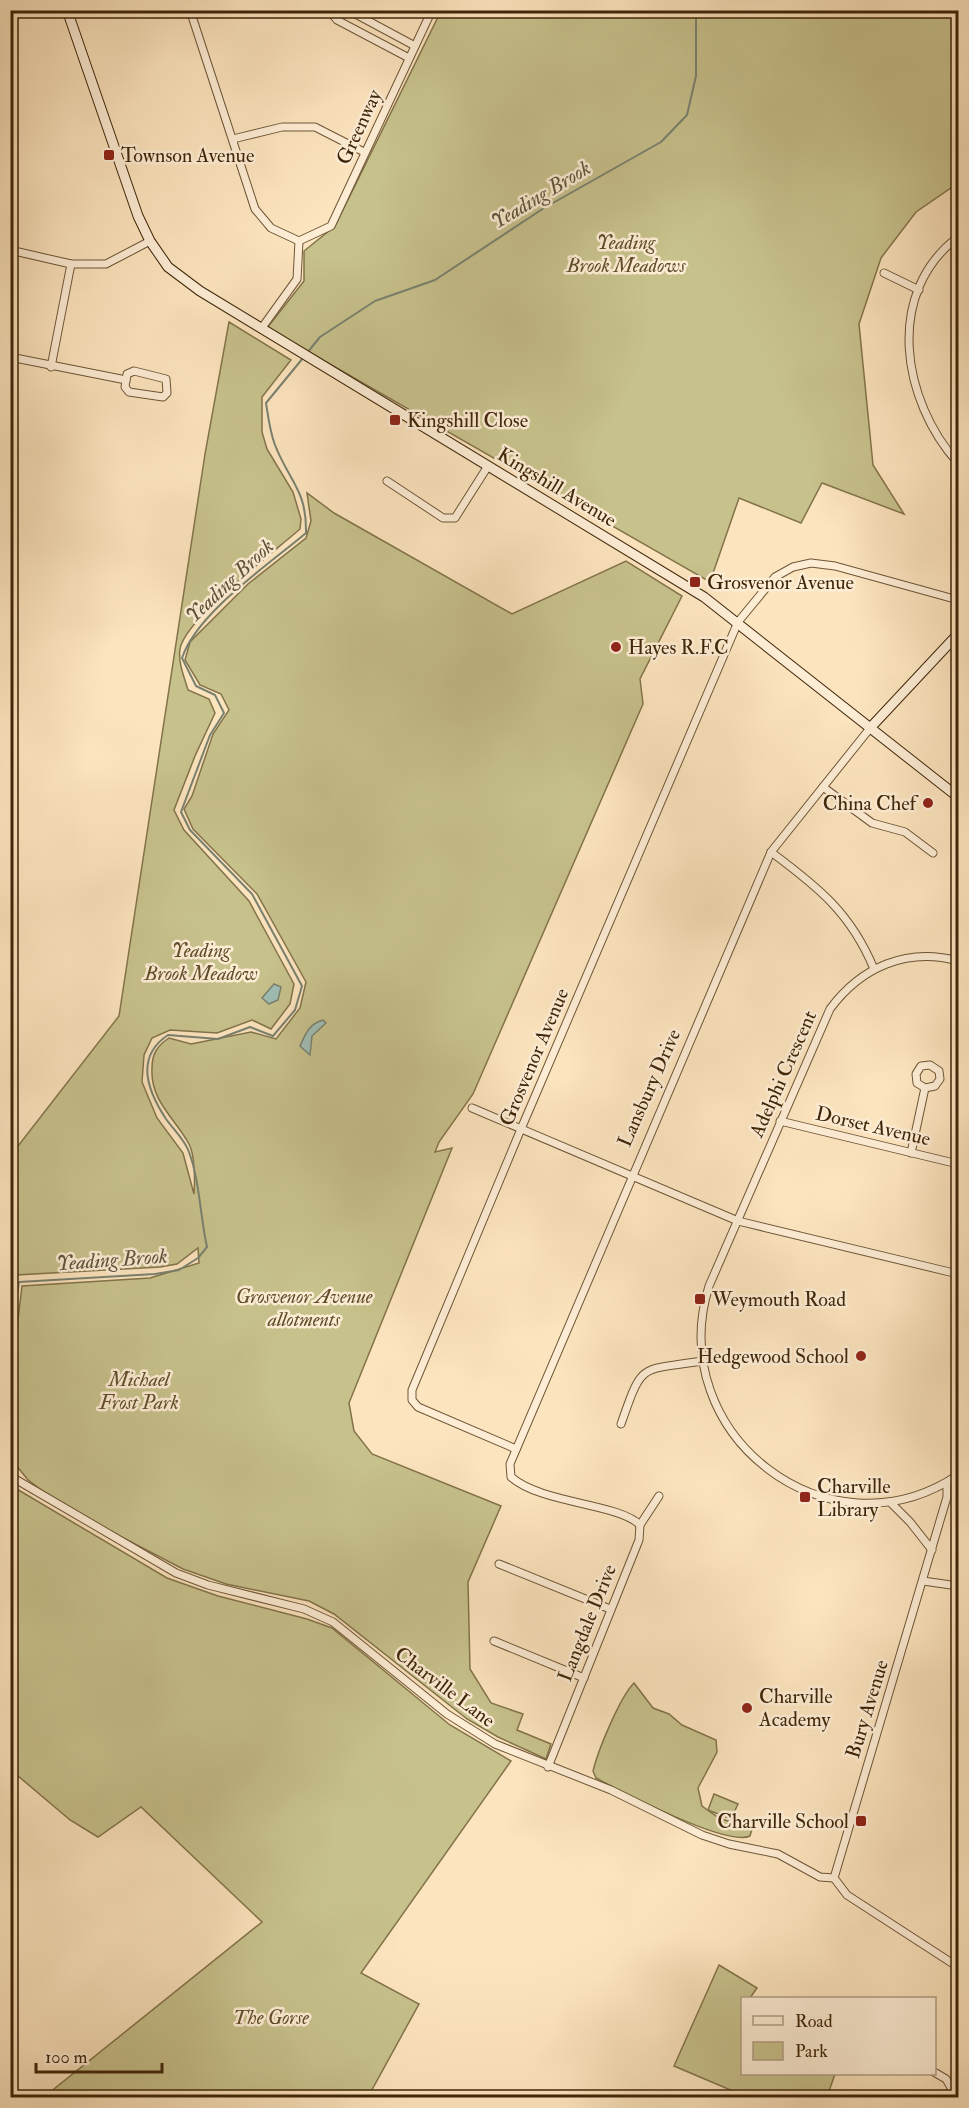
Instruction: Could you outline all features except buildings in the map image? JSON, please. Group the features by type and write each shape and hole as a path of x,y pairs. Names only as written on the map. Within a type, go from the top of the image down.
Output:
{"street":[{"name":"Kingshill Avenue","path":"67,10 138,216 150,241 168,267 200,291 294,350 704,597 958,797"},
{"path":"190,10 255,209 271,228 299,241 297,279 261,329"},
{"path":"329,10 337,20 409,58"},
{"path":"348,10 415,46"},
{"name":"Greenway","path":"299,241 331,226 432,10"},
{"path":"233,139 282,127 315,127 364,152"},
{"path":"958,238 936,259 919,290 909,333 914,382 930,423 958,463"},
{"path":"10,250 71,264 106,264 150,241"},
{"path":"51,367 71,264"},
{"path":"884,273 919,290"},
{"path":"10,357 51,367 126,380"},
{"path":"134,371 166,379 167,393 163,398 129,392 125,387 126,380 127,374 134,371"},
{"path":"387,481 443,518 455,518 488,466"},
{"name":"Grosvenor Avenue","path":"516,1449 418,1407 411,1394 520,1129 738,622 769,581 779,573 811,563 835,566 958,600"},
{"name":"Lansbury Drive","path":"640,1526 626,1517 549,1495 514,1480 508,1470 631,1175 771,852 871,727 958,634"},
{"path":"823,787 872,824 905,832 933,853"},
{"path":"771,852 838,907 857,933 874,969"},
{"name":"Adelphi Crescent","path":"958,961 932,957 910,957 874,969 843,994 825,1017 710,1286 703,1308 702,1361 709,1387 724,1422 743,1448 772,1473 801,1489 832,1499 890,1502 911,1498 947,1483 958,1475"},
{"path":"911,1152 925,1088"},
{"path":"472,1108 738,1221 958,1274"},
{"name":"Dorset Avenue","path":"780,1121 958,1164"},
{"path":"621,1424 636,1382 645,1372 702,1361"},
{"name":"Charville Lane","path":"10,1476 176,1573 208,1586 304,1609 333,1622 462,1725 495,1744 610,1790 702,1835 729,1844 778,1854 820,1877 834,1878 847,1895 958,1967"},
{"name":"Bury Avenue","path":"834,1878 932,1550 947,1497 947,1483"},
{"name":"Langdale Drive","path":"548,1767 639,1540 640,1526 659,1496"},
{"path":"890,1502 910,1522 928,1548 932,1550"},
{"path":"499,1564 610,1609"},
{"path":"923,1581 958,1586"},
{"path":"494,1641 584,1678"},
{"path":"936,2073 946,2079 956,2090 940,2097"}],"green space":[{"name":"Yeading Brook Meadows","path":"441,11 958,11 958,183 916,212 881,258 859,324 873,465 904,514 822,483 801,523 739,498 710,582 267,328 304,281 304,251 335,226"},
{"path":"229,322 291,360 262,397 262,432 267,449 293,492 301,519 300,529 213,604 186,636 180,649 182,670 188,690 209,699 215,713 174,810 184,830 249,901 294,984 290,1004 271,1029 252,1020 217,1033 170,1030 152,1038 144,1055 142,1082 157,1118 183,1153 194,1194 191,1149 164,1109 152,1080 153,1059 156,1051 169,1038 191,1044 251,1032 276,1039 300,1008 306,982 257,894 193,829 184,809 192,796 213,734 229,710 221,694 200,685 185,660 190,642 248,584 306,538 311,521 307,493 334,513 512,614 626,561 682,596 640,679 643,704 473,1094 439,1142 435,1152 452,1148 349,1403 354,1431 372,1454 501,1506 468,1582 470,1669 491,1703 523,1714 517,1730 551,1744 546,1759 498,1737 467,1719 334,1614 309,1601 226,1584 183,1569 66,1508 28,1480 11,1459 11,1350 17,1328 22,1286 150,1278 199,1263 198,1248 177,1264 160,1267 16,1275 11,1311 11,1155 119,1016 205,454"},
{"name":"The Gorse","path":"10,1485 167,1578 218,1596 307,1619 332,1628 450,1725 511,1761 361,1973 419,2004 368,2097 44,2097 262,1922 141,1807 98,1837 70,1820 11,1770"},
{"path":"634,1683 653,1708 669,1714 682,1725 716,1740 717,1752 698,1788 702,1806 719,1818 752,1829 750,1836 720,1834 698,1826 596,1778 593,1771 604,1738 622,1700"},
{"path":"714,1794 738,1804 731,1819 708,1810"},
{"path":"719,1965 757,1988 751,1997 741,1997 741,2075 835,2075 827,2097 747,2097 674,2066"}],"water":[{"path":"274,984 281,987 278,1000 269,1004 262,998"},
{"path":"323,1020 326,1023 312,1036 310,1055 300,1046 311,1027"}],"waterway":[{"name":"Yeading Brook","path":"307,353 320,337 375,301 435,280 544,208 661,142 687,115 696,76 696,10"},
{"name":"Yeading Brook","path":"10,1334 19,1282 155,1274 179,1270 198,1258 207,1247 193,1163 182,1139 166,1119 154,1097 148,1074 151,1053 168,1035 218,1039 250,1027 273,1036 295,1010 302,986 252,894 190,830 181,812 210,735 224,713 215,695 196,686 182,658 190,641 218,607 306,533 304,506 275,445 266,403 303,358"}],"place":[{"name":"Townson Avenue","path":"109,155"},
{"name":"Kingshill Close","path":"395,420"},
{"name":"Grosvenor Avenue","path":"695,582"},
{"name":"Hayes R.F.C","path":"616,647"},
{"name":"China Chef","path":"928,803"},
{"name":"Weymouth Road","path":"700,1299"},
{"name":"Hedgewood School","path":"861,1356"},
{"name":"Charville Library","path":"805,1497"},
{"name":"Charville Academy","path":"747,1708"},
{"name":"Charville School","path":"861,1821"}],"park label":[{"name":"Yeading Brook Meadow","path":"201,962"},
{"name":"Grosvenor Avenue allotments","path":"304,1308"},
{"name":"Michael Frost Park","path":"139,1390"}]}
